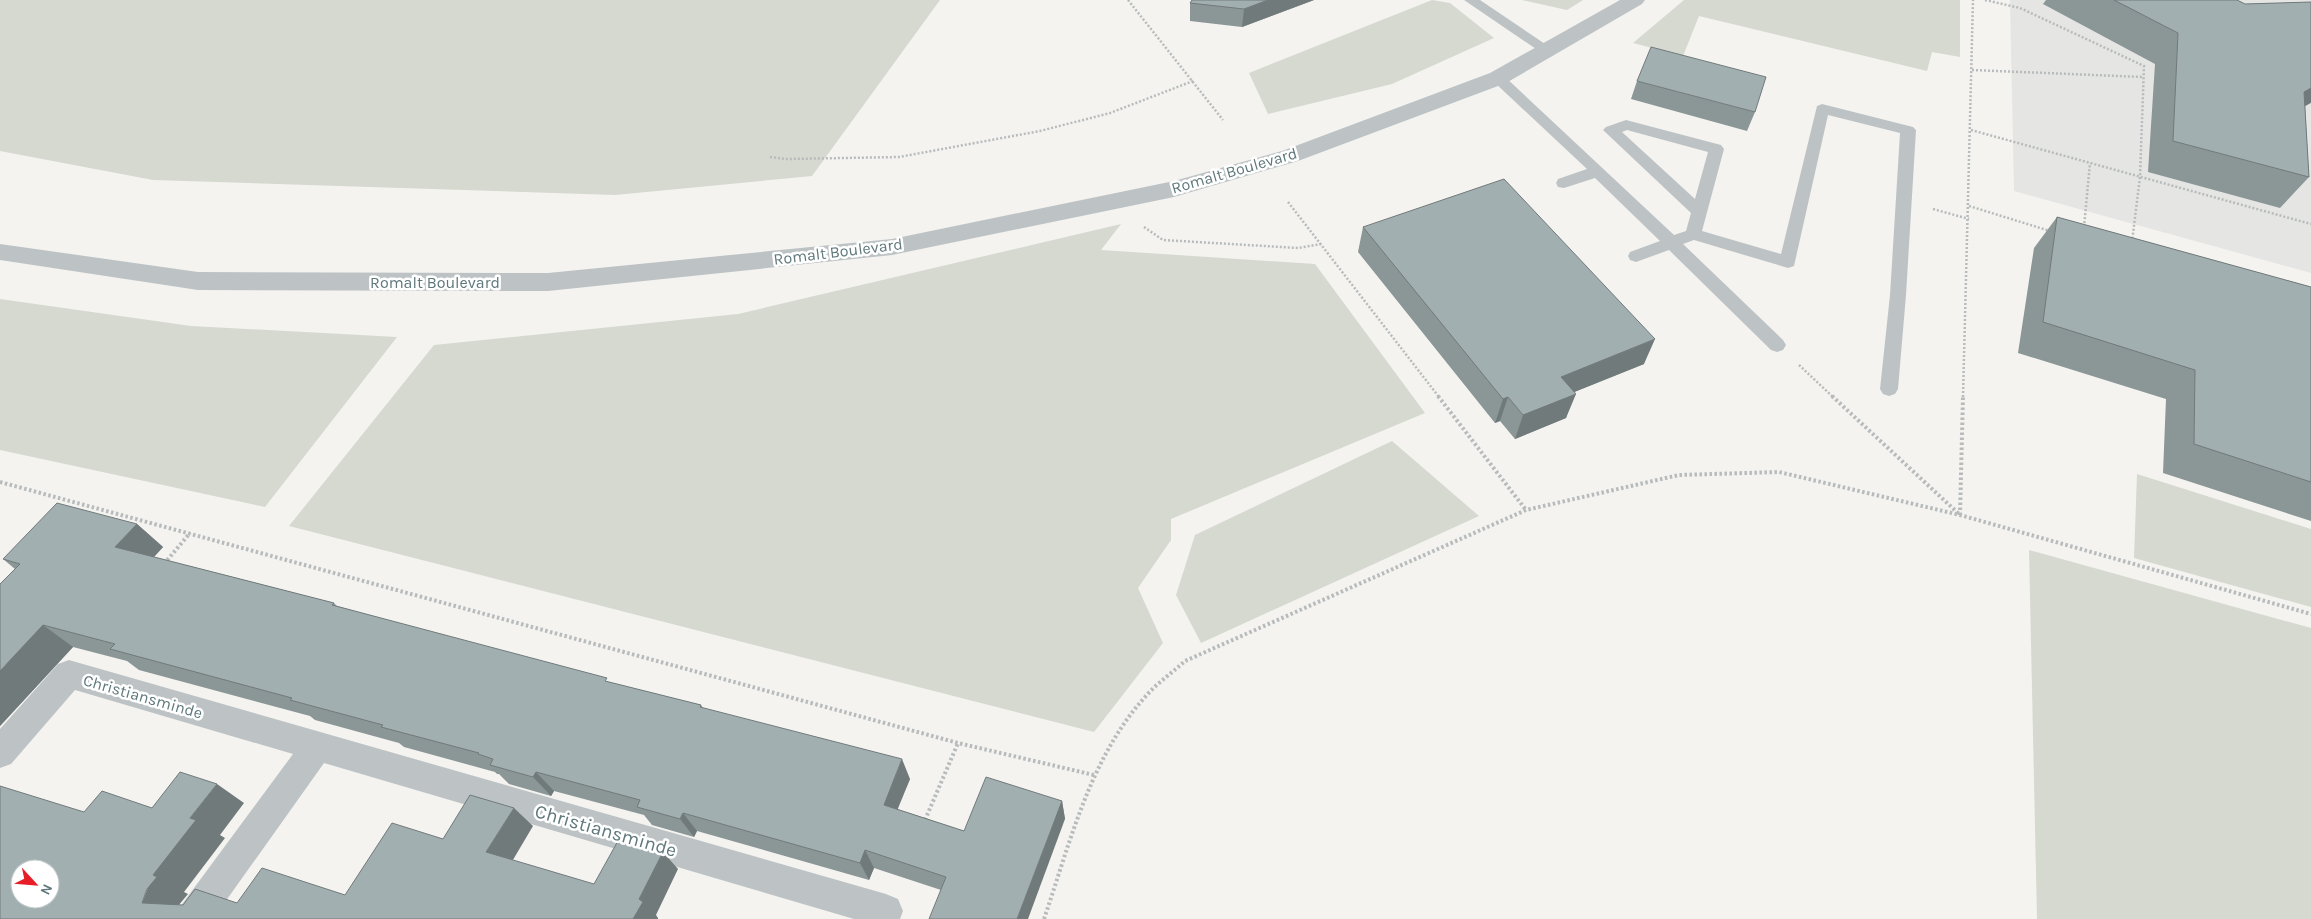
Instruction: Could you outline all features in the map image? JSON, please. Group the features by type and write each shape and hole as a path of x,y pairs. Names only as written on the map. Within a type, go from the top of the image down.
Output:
{"street":[{"name":"Romalt Boulevard","path":"0,252 198,281 548,282 892,247 1174,189 1290,156 1498,78 1635,0"},
{"name":"Christiansminde","path":"0,753 69,674 886,911 882,919"},
{"path":"192,919 317,746"}],"lane":[{"path":"1470,0 1546,50"},
{"path":"1498,78 1598,171 1777,345"},
{"path":"1636,256 1693,234 1788,262 1822,109 1908,130 1898,295 1889,389"},
{"path":"1693,234 1716,150 1626,125 1610,130 1699,212"},
{"path":"1564,183 1598,171"}],"path":[{"path":"1128,0 1224,120"},
{"path":"1960,515 1971,130 1972,0"},
{"path":"1985,0 2020,8 2144,66 2140,177 2131,245"},
{"path":"1972,70 2143,77"},
{"path":"770,157 787,159 855,159 908,155 1040,131 1110,113 1193,81"},
{"path":"1971,130 2311,224"},
{"path":"2084,231 2090,164"},
{"path":"1127,199 1147,230 1163,240 1298,248 1321,244"},
{"path":"1288,202 1526,510"},
{"path":"1969,206 2055,232"},
{"path":"1777,345 1960,515"},
{"path":"1044,919 1094,775 1115,737 1140,702 1185,661 1526,510 1679,475 1779,472 1960,515 2311,614"},
{"path":"0,482 190,532 958,743 1094,775"},
{"path":"158,570 190,532"},
{"path":"924,823 958,743"}],"shaded area":[{"path":"0,0 940,0 812,176 615,195 153,180 0,151"},
{"path":"1432,0 1450,3 1494,38 1392,84 1268,114 1249,73"},
{"path":"1522,0 1583,0 1567,10"},
{"path":"1684,0 1960,0 1960,57 1932,52 1927,71 1699,16 1683,56 1633,43"},
{"path":"2010,0 2311,0 2311,273 2014,191"},
{"path":"1121,224 1101,250 1315,264 1425,413 1171,519 1171,540 1138,588 1163,643 1094,732 289,526 434,345 738,314"},
{"path":"0,299 191,326 397,337 265,507 0,450"},
{"path":"1392,441 1479,516 1201,643 1176,595 1195,535"},
{"path":"2137,474 2311,529 2311,607 2134,558"},
{"path":"2029,550 2311,628 2311,919 2037,919"}],"building":[{"path":"1192,0 1268,0 1244,9 1190,3"},
{"path":"2114,0 2237,0 2245,4 2311,2 2311,88 2304,92 2309,177 2173,141 2178,33"},
{"path":"1651,47 1766,77 1755,112 1637,81"},
{"path":"1504,179 1655,339 1561,377 1576,394 1523,415 1508,397 1503,399 1363,227"},
{"path":"2057,217 2311,287 2311,482 2194,444 2195,370 2043,322"},
{"path":"57,503 137,524 115,547 334,603 332,605 607,678 605,681 902,759 884,805 964,831 986,777 1062,801 1017,919 929,919 946,877 865,850 860,863 683,813 680,819 637,807 640,800 536,772 533,777 490,765 493,759 479,753 290,700 292,698 110,649 115,644 43,625 0,671 0,584 20,564 3,559"},
{"path":"180,772 217,784 190,818 196,820 153,875 157,877 147,889 142,903 183,905 195,889 237,903 262,868 345,895 392,823 443,839 470,795 514,808 486,852 594,884 619,839 663,852 639,899 643,902 633,919 0,919 0,786 84,812 102,791 152,808"}]}
